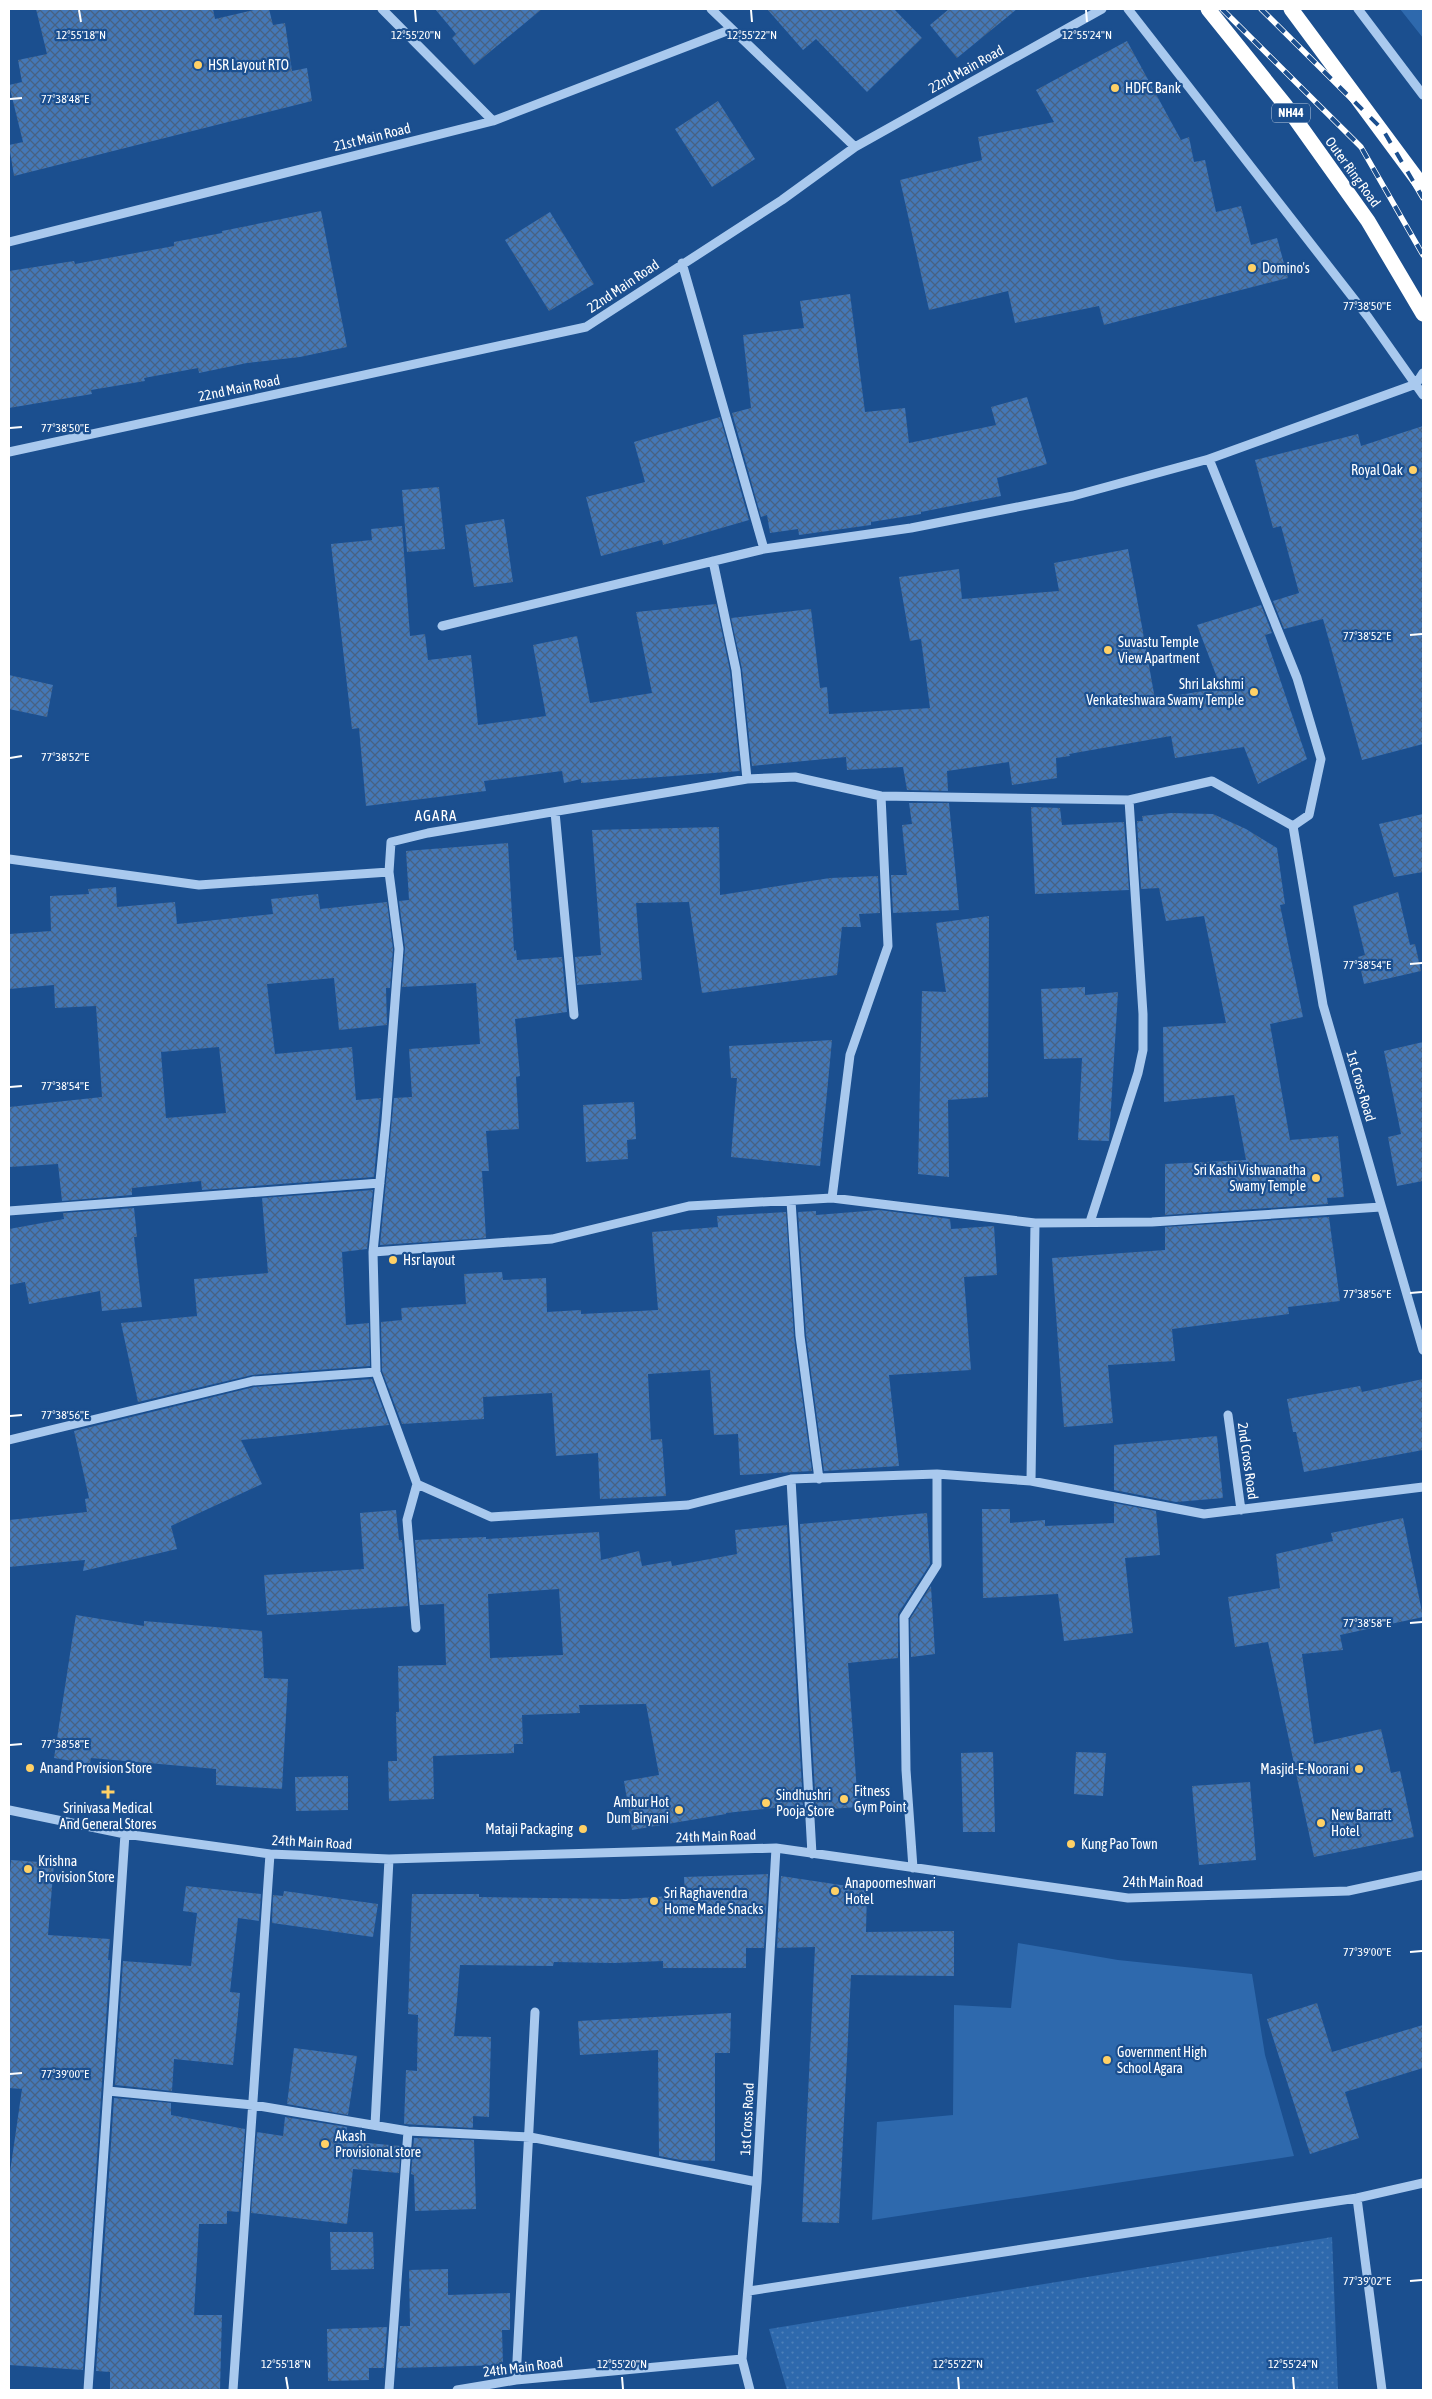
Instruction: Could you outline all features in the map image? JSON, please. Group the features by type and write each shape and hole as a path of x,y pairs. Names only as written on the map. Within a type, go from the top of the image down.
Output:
{"highway":[{"name":"Outer Ring Road","path":"1208,9 1286,106 1368,221 1423,314"},
{"path":"1291,9 1423,187"}],"street":[{"path":"382,9 494,121"},
{"path":"711,9 855,147"},
{"name":"22nd Main Road","path":"9,452 586,327 682,263 782,200 855,147 1102,9"},
{"path":"1128,9 1368,317 1423,395"},
{"path":"1358,9 1423,95"},
{"name":"21st Main Road","path":"9,242 494,121 732,29"},
{"path":"682,263 764,549"},
{"path":"442,626 764,549 911,528 1073,496 1209,459 1416,384 1423,373"},
{"path":"416,1628 407,1520 417,1484 376,1372 372,1252 380,1183 399,950 389,872 391,842 428,833 747,779 796,777 881,796 1129,800 1212,781 1293,826 1309,815 1321,758 1297,678 1209,459"},
{"path":"713,561 736,670 747,779"},
{"path":"832,1198 850,1054 888,946 881,796"},
{"path":"1090,1222 1138,1072 1142,1050 1143,1014 1129,800"},
{"path":"555,812 574,1015"},
{"name":"1st Cross Road","path":"1293,826 1323,1006 1423,1350"},
{"path":"9,859 199,885 389,872"},
{"path":"9,1211 380,1183"},
{"path":"372,1252 552,1239 689,1206 832,1198 1035,1223 1152,1222 1381,1207"},
{"path":"792,1201 800,1336 819,1478"},
{"path":"1031,1481 1035,1223"},
{"path":"9,1440 253,1381 376,1372"},
{"name":"2nd Cross Road","path":"1228,1416 1241,1510"},
{"path":"913,1868 906,1770 904,1618 937,1565 937,1474"},
{"path":"417,1484 491,1517 688,1505 791,1479 937,1474 1031,1481 1204,1514 1423,1488"},
{"path":"791,1479 812,1854"},
{"name":"24th Main Road","path":"9,1810 125,1834 270,1854 389,1859 776,1848 1128,1898 1348,1891 1423,1875"},
{"path":"88,2390 125,1834"},
{"name":"1st Cross Road","path":"750,2390 742,2359 757,2182 776,1848"},
{"path":"233,2390 270,1854"},
{"path":"375,2125 389,1859"},
{"path":"516,2380 535,2012"},
{"path":"108,2091 253,2105 408,2131 530,2137 757,2182"},
{"path":"389,2390 408,2131"},
{"path":"748,2291 1356,2198 1423,2183"},
{"path":"1356,2198 1382,2390"},
{"name":"24th Main Road","path":"457,2390 516,2380 742,2359"}],"shaded area":[{"path":"1400,9 1423,9 1423,38"},
{"path":"1018,1943 1118,1960 1252,1974 1265,2055 1294,2156 872,2220 877,2122 953,2115 954,2005 1011,2008"},
{"path":"1332,2237 1338,2390 787,2390 769,2329"}],"building":[{"path":"36,9 213,9 215,19 258,9 269,9 273,25 285,23 292,71 307,68 312,101 14,176 9,145 23,142 9,85 22,82 18,60 47,54"},
{"path":"435,9 542,9 474,65 452,38 456,34"},
{"path":"767,9 894,9 922,38 867,92 816,39 803,50"},
{"path":"949,9 1017,9 957,58 930,25"},
{"path":"1127,41 1181,140 1189,137 1194,162 1205,160 1216,212 1241,206 1251,245 1277,238 1288,278 1104,325 1099,306 1015,323 1008,291 929,310 900,180 982,160 978,137 1054,122 1036,90"},
{"path":"718,101 755,159 712,187 675,129"},
{"path":"321,211 347,347 300,357 247,363 199,373 198,368 144,378 145,381 91,390 92,394 9,408 9,271 74,261 75,264 174,246 174,242"},
{"path":"550,212 594,284 549,311 505,240"},
{"path":"850,294 865,412 905,408 909,443 996,425 991,407 1027,397 1047,464 997,478 1001,496 921,512 921,514 871,522 871,525 799,535 798,529 770,533 767,515 761,517 732,413 751,408 743,335 804,328 800,301"},
{"path":"720,417 749,520 663,545 662,540 601,556 586,497 645,482 634,442"},
{"path":"1423,426 1423,744 1362,760 1323,619 1284,629 1273,601 1299,593 1281,526 1273,528 1255,460 1358,434 1361,446"},
{"path":"439,487 445,549 407,552 402,490"},
{"path":"504,519 513,582 474,587 465,525"},
{"path":"402,526 410,636 425,634 428,660 471,655 478,725 546,716 533,645 577,636 590,703 652,693 636,612 716,604 730,671 740,771 581,783 581,779 564,783 562,771 484,781 486,791 366,806 359,728 352,729 331,544 372,540 371,529"},
{"path":"1128,549 1155,699 1221,688 1197,625 1261,605 1272,633 1265,635 1307,759 1258,784 1244,747 1175,758 1171,736 1056,758 1057,778 1012,785 1009,762 947,771 948,791 907,790 903,767 847,770 846,757 752,766 742,669 731,618 811,609 820,688 827,687 829,714 930,708 921,639 910,641 899,577 959,569 962,599 1059,591 1054,563"},
{"path":"9,675 53,685 47,717 9,709"},
{"path":"909,803 949,803 959,910 893,913 891,875 907,875 902,825 912,824"},
{"path":"1031,807 1060,808 1062,825 1124,822 1129,890 1035,894"},
{"path":"1171,813 1213,814 1246,829 1277,848 1285,904 1280,905 1303,1017 1270,1024 1290,1140 1338,1136 1344,1197 1327,1198 1328,1204 1165,1215 1165,1164 1246,1160 1234,1095 1164,1102 1163,1027 1226,1023 1204,916 1166,921 1159,888 1141,889 1137,821 1143,821 1142,816"},
{"path":"1423,814 1423,872 1394,877 1379,824"},
{"path":"719,827 720,895 830,878 878,876 880,913 859,914 861,927 842,927 837,975 702,993 689,902 636,903 642,980 577,985 575,957 601,955 592,830"},
{"path":"508,843 514,951 516,950 517,960 562,957 567,1012 515,1019 520,1076 516,1077 519,1129 486,1131 489,1171 482,1171 486,1238 380,1245 394,1098 412,1097 409,1049 480,1044 476,983 402,987 405,948 399,901 409,900 406,851"},
{"path":"116,887 117,907 175,902 177,924 273,914 271,899 318,894 320,909 387,902 393,949 390,988 386,988 387,1025 339,1030 334,978 267,984 275,1054 352,1047 356,1100 381,1098 374,1177 202,1190 201,1181 132,1188 132,1195 62,1201 58,1164 9,1167 9,1107 102,1097 96,1006 55,1008 54,985 9,989 9,934 51,931 50,896 89,894 88,889","holes":["219,1047 226,1113 166,1118 161,1052"]},
{"path":"1398,892 1410,945 1415,944 1421,971 1364,984 1358,957 1365,955 1353,906"},
{"path":"989,916 988,1097 948,1100 949,1177 918,1174 922,991 946,992 936,923"},
{"path":"1085,987 1085,995 1118,992 1109,1141 1078,1140 1082,1058 1044,1059 1041,989"},
{"path":"832,1040 820,1166 731,1157 737,1078 731,1078 729,1046"},
{"path":"1423,1042 1423,1181 1397,1186 1388,1137 1401,1134 1384,1051"},
{"path":"634,1102 636,1139 627,1140 628,1159 586,1162 583,1105"},
{"path":"373,1190 367,1249 342,1252 346,1325 369,1323 370,1366 252,1375 138,1402 121,1323 197,1316 194,1279 268,1273 262,1198"},
{"path":"134,1208 137,1237 134,1237 142,1307 102,1311 100,1291 29,1304 25,1282 9,1285 9,1229 64,1219 63,1213"},
{"path":"879,1210 950,1219 951,1229 994,1226 997,1275 964,1277 971,1370 889,1375 899,1466 824,1471 806,1335 798,1212 816,1211 816,1215"},
{"path":"786,1212 794,1337 812,1471 740,1475 738,1434 714,1435 710,1370 648,1374 651,1440 662,1439 666,1496 600,1499 598,1453 556,1456 552,1393 483,1397 484,1419 402,1424 382,1371 381,1322 402,1320 401,1308 466,1304 464,1274 502,1272 503,1280 546,1278 547,1312 581,1310 581,1314 658,1310 652,1232 718,1227 717,1216"},
{"path":"1329,1217 1340,1301 1288,1307 1289,1314 1172,1329 1175,1361 1108,1365 1113,1423 1064,1427 1052,1258 1165,1250 1165,1227"},
{"path":"372,1379 389,1425 241,1440 262,1484 171,1526 177,1549 83,1571 85,1560 9,1567 9,1520 87,1512 85,1499 89,1498 74,1431 254,1387"},
{"path":"1423,1379 1423,1450 1304,1472 1296,1432 1293,1432 1287,1399 1360,1386 1362,1392"},
{"path":"1217,1436 1223,1498 1176,1502 1114,1490 1114,1445"},
{"path":"1114,1503 1156,1511 1160,1555 1125,1558 1133,1633 1064,1641 1058,1594 983,1598 982,1509 1010,1509 1010,1523 1045,1520 1045,1526 1114,1523"},
{"path":"396,1510 399,1540 402,1540 408,1606 267,1615 264,1575 364,1569 360,1513"},
{"path":"927,1513 930,1564 898,1614 898,1658 848,1663 858,1807 816,1810 800,1524"},
{"path":"1403,1518 1423,1617 1340,1635 1343,1650 1302,1654 1314,1744 1381,1729 1391,1773 1400,1771 1414,1837 1314,1857 1268,1642 1235,1647 1228,1597 1280,1588 1276,1554 1333,1541 1331,1533"},
{"path":"787,1525 803,1805 726,1813 632,1830 624,1781 659,1775 646,1704 579,1705 580,1713 522,1715 523,1744 514,1744 514,1753 433,1756 434,1799 389,1801 388,1761 397,1761 396,1712 399,1712 398,1666 446,1665 444,1604 420,1605 415,1540 486,1537 486,1539 599,1532 601,1560 639,1551 642,1566 671,1561 672,1566 737,1554 735,1530","holes":["559,1589 563,1655 490,1658 488,1594"]},
{"path":"931,1586 935,1654 911,1657 910,1619"},
{"path":"76,1615 144,1626 144,1621 262,1631 264,1678 288,1679 282,1789 216,1785 216,1769 91,1758 90,1764 54,1758"},
{"path":"993,1752 995,1832 963,1832 961,1753"},
{"path":"1076,1752 1106,1753 1103,1796 1074,1794"},
{"path":"348,1776 348,1810 296,1811 295,1777"},
{"path":"1250,1782 1256,1860 1199,1865 1192,1786"},
{"path":"11,1860 54,1863 48,1935 110,1939 83,2370 9,2365 9,2179 22,2089 9,2088 9,1885"},
{"path":"768,1874 764,1948 746,1948 746,1968 663,1968 663,1961 614,1963 554,1962 553,1966 460,1965 454,2036 491,2037 489,2117 473,2116 473,2128 404,2124 406,2070 417,2071 418,2015 408,2014 412,1894 479,1894 479,1897 625,1899 685,1895 684,1877"},
{"path":"781,1876 867,1889 866,1932 954,1931 954,1976 851,1975 839,2223 802,2222 815,1947 777,1948"},
{"path":"186,1886 261,1894 259,1921 238,1918 230,1992 240,1993 233,2065 174,2059 172,2091 115,2085 123,1961 191,1966 197,1913 183,1911"},
{"path":"284,1891 378,1904 373,1937 272,1923 273,1895 283,1896"},
{"path":"1317,2003 1332,2052 1423,2025 1423,2068 1345,2092 1359,2138 1310,2154 1267,2019"},
{"path":"731,2013 730,2053 715,2053 715,2161 681,2160 659,2156 658,2050 580,2055 578,2021"},
{"path":"294,2048 357,2056 348,2115 287,2104"},
{"path":"114,2098 171,2103 171,2115 245,2129 239,2212 227,2211 227,2224 199,2224 194,2315 222,2315 220,2390 110,2390 110,2372 96,2371"},
{"path":"285,2117 347,2127 345,2141 401,2146 399,2173 353,2169 347,2224 251,2213 257,2132 283,2136"},
{"path":"414,2138 474,2140 476,2209 415,2211 414,2175 411,2174"},
{"path":"330,2232 373,2232 374,2269 331,2270"},
{"path":"448,2269 448,2295 510,2293 510,2330 502,2330 503,2365 397,2368 400,2326 410,2326 409,2270"},
{"path":"387,2327 384,2368 369,2368 369,2380 328,2381 327,2329"}],"railway":[{"path":"1222,9 1361,147 1423,255"},
{"path":"1261,9 1383,130 1423,198"}],"place":[{"name":"HSR Layout RTO","path":"198,65"},
{"name":"HDFC Bank","path":"1115,88"},
{"name":"Domino's","path":"1252,268"},
{"name":"Royal Oak","path":"1413,470"},
{"name":"Suvastu Temple View Apartment","path":"1108,650"},
{"name":"Shri Lakshmi Venkateshwara Swamy Temple","path":"1254,692"},
{"name":"Sri Kashi Vishwanatha Swamy Temple","path":"1316,1178"},
{"name":"Hsr layout","path":"393,1260"},
{"name":"Anand Provision Store","path":"30,1768"},
{"name":"Masjid-E-Noorani","path":"1359,1769"},
{"name":"Srinivasa Medical And General Stores","path":"108,1792"},
{"name":"Fitness Gym Point","path":"844,1799"},
{"name":"Sindhushri Pooja Store","path":"766,1803"},
{"name":"Ambur Hot Dum Biryani","path":"679,1810"},
{"name":"New Barratt Hotel","path":"1321,1823"},
{"name":"Mataji Packaging","path":"583,1829"},
{"name":"Kung Pao Town","path":"1071,1844"},
{"name":"Krishna Provision Store","path":"28,1869"},
{"name":"Anapoorneshwari Hotel","path":"835,1891"},
{"name":"Sri Raghavendra Home Made Snacks","path":"654,1901"},
{"name":"Government High School Agara","path":"1107,2060"},
{"name":"Akash Provisional store","path":"325,2144"}],"district":[{"name":"AGARA","path":"436,815"}]}
